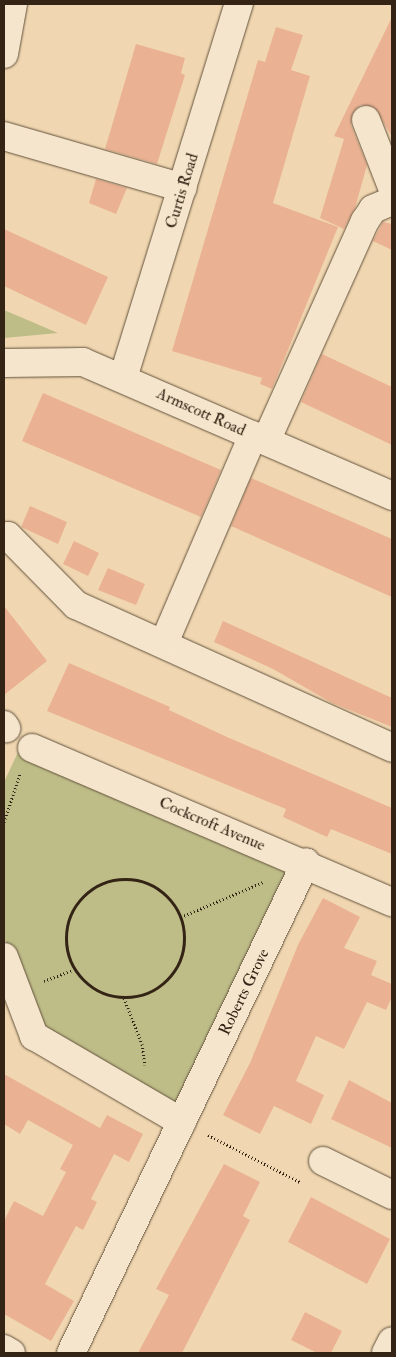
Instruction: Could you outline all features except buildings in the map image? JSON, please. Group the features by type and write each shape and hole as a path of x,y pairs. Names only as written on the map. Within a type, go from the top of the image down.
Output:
{"street":[{"path":"4,54 14,4"},
{"name":"Curtis Road","path":"123,378 240,4"},
{"path":"366,120 392,187"},
{"path":"4,136 182,188"},
{"path":"164,643 365,221 374,209 392,201"},
{"name":"Armscott Road","path":"4,363 83,362 392,496"},
{"path":"4,538 8,536 76,605 164,643 392,748"},
{"name":"Cockcroft Avenue","path":"32,748 306,862 392,902"},
{"name":"Roberts Grove","path":"71,1353 306,862"},
{"path":"4,957 14,1015 34,1036 182,1122"},
{"path":"323,1161 392,1195"},
{"path":"386,1353 392,1341"},
{"path":"4,1349 11,1353"}],"path":[{"path":"4,822 32,748"},
{"path":"181,917 306,862"},
{"path":"117,879 137,880 156,887 171,900 181,917 185,940 175,969 166,982 147,994 124,998 95,990 74,970 66,951 65,931 76,904 98,884 117,879"},
{"path":"124,998 145,1060 146,1084 141,1098"},
{"path":"182,1122 304,1184"}],"shaded area":[{"path":"4,310 58,333 4,338"},
{"path":"19,750 298,869 174,1112 40,1030 4,937 4,782"}]}
